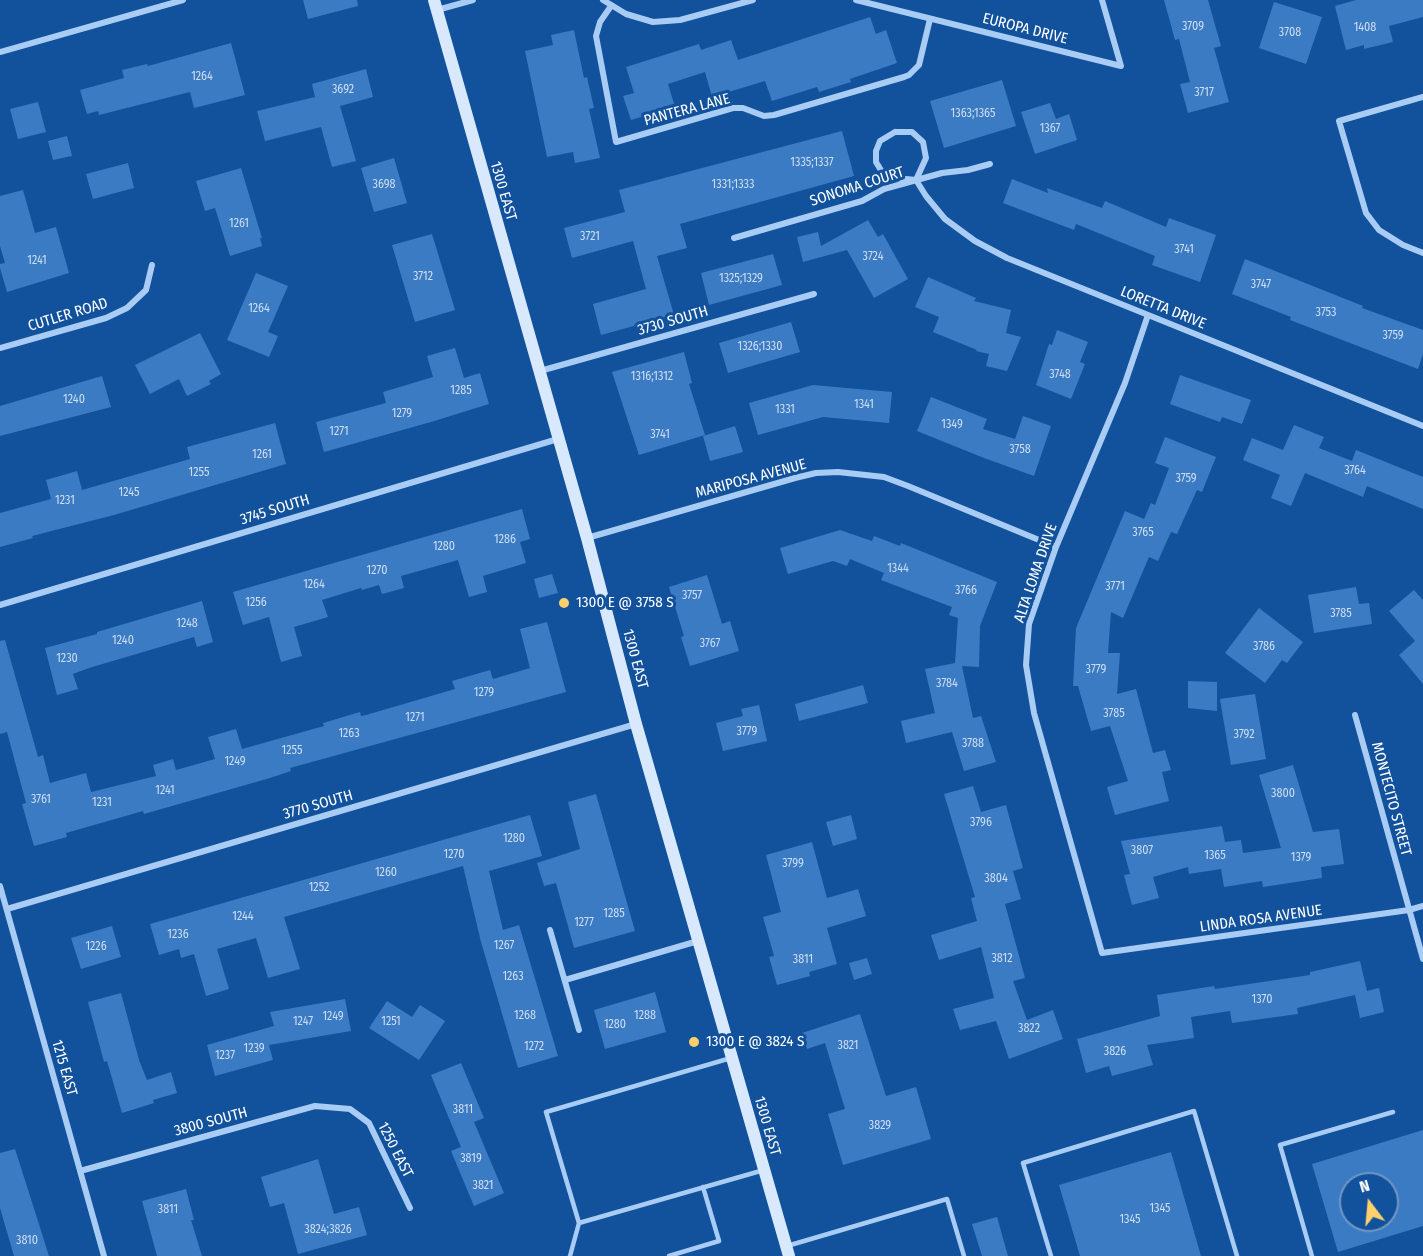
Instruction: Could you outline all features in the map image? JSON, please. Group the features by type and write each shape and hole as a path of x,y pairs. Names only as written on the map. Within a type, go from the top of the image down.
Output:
{"main road":[{"name":"1300 EAST","path":"435,5 586,538 636,724 788,1251"}],"street":[{"path":"0,52 183,0"},
{"path":"435,5 473,0"},
{"path":"603,0 610,6 653,22 680,20 753,0"},
{"name":"EUROPA DRIVE","path":"856,0 1121,66 1102,0"},
{"name":"PANTERA LANE","path":"610,6 600,22 596,36 616,142 733,108 742,108 764,116 774,115 904,77 919,65 930,19"},
{"path":"1423,97 1339,121 1366,213 1379,230 1403,245 1423,252"},
{"path":"895,132 912,132 922,142 926,158 916,180 885,177 876,162 876,151 880,141 895,132"},
{"name":"SONOMA COURT","path":"734,238 862,201 884,189 942,173 968,170 990,164"},
{"name":"LORETTA DRIVE","path":"916,180 945,219 975,241 1007,258 1423,426"},
{"name":"CUTLER ROAD","path":"0,348 106,318 127,308 146,290 152,265"},
{"name":"3730 SOUTH","path":"538,371 814,294"},
{"name":"ALTA LOMA DRIVE","path":"1102,953 1034,713 1026,665 1029,624 1056,547 1125,383 1148,315"},
{"name":"3745 SOUTH","path":"0,605 558,439"},
{"name":"MARIPOSA AVENUE","path":"586,538 795,478 816,473 838,472 884,477 1056,547"},
{"name":"MONTECITO STREET","path":"1355,715 1423,959"},
{"name":"3770 SOUTH","path":"7,909 636,724"},
{"name":"1215 EAST","path":"0,886 104,1256"},
{"name":"LINDA ROSA AVENUE","path":"1102,953 1409,910 1423,906"},
{"path":"550,930 579,1030"},
{"path":"565,980 698,941"},
{"name":"3800 SOUTH","path":"80,1171 315,1106 350,1109"},
{"name":"1250 EAST","path":"350,1109 369,1123 410,1208"}],"lane":[{"path":"570,1256 579,1223 546,1112 731,1058"},
{"path":"1051,1256 1023,1163 1194,1111 1237,1256"},
{"path":"1312,1256 1280,1145 1393,1112"},
{"path":"579,1223 764,1170"},
{"path":"669,1256 719,1241 703,1187"},
{"path":"788,1251 947,1199 964,1256"}],"building":[{"path":"303,0 357,0 358,6 308,19"},
{"path":"1164,0 1208,0 1221,46 1214,48 1229,102 1188,113 1180,84 1190,82 1179,39 1175,40"},
{"path":"1356,0 1423,0 1423,17 1389,26 1393,42 1364,49 1364,45 1346,50 1335,6"},
{"path":"1274,2 1322,17 1306,64 1259,48"},
{"path":"870,17 876,34 886,30 897,63 819,92 817,87 772,101 765,81 712,97 705,72 668,84 675,107 631,120 623,96 634,93 626,67 699,44 701,50 731,40 738,60"},
{"path":"574,30 584,78 587,77 594,108 589,109 600,158 575,163 573,152 547,157 525,51 553,45 551,35"},
{"path":"231,43 245,95 194,108 190,92 99,115 98,111 87,114 80,90 124,78 122,70 147,64 148,66"},
{"path":"366,69 373,97 340,106 356,161 332,167 321,127 265,141 257,111 315,97 312,84"},
{"path":"1002,80 1016,126 944,148 930,101"},
{"path":"38,102 46,132 18,139 10,109"},
{"path":"1050,103 1056,119 1069,114 1077,140 1035,154 1021,112"},
{"path":"842,131 854,176 680,224 687,248 657,256 674,315 601,335 593,304 646,289 633,241 572,258 564,228 625,212 619,190"},
{"path":"67,136 72,156 53,160 48,141"},
{"path":"394,158 407,203 374,212 361,168"},
{"path":"128,163 134,188 93,199 86,174"},
{"path":"241,168 262,238 260,238 262,246 230,256 215,208 205,211 196,181"},
{"path":"1012,179 1048,193 1047,188 1102,208 1105,201 1166,227 1169,218 1216,235 1200,282 1152,265 1155,256 1076,224 1074,230 1003,203"},
{"path":"23,190 35,233 56,227 69,273 7,292 0,268 0,264 5,263 0,246 0,196"},
{"path":"868,220 878,237 883,234 908,279 874,298 847,250 803,262 797,237 818,232 821,246"},
{"path":"432,234 455,310 415,322 392,245"},
{"path":"773,254 782,285 709,305 701,273"},
{"path":"1245,259 1363,306 1362,308 1423,330 1423,354 1418,369 1290,320 1291,317 1232,294"},
{"path":"256,273 288,286 268,332 278,336 269,357 227,340"},
{"path":"928,277 976,298 974,301 1011,310 1006,333 1021,337 1007,371 986,366 989,354 976,351 933,332 939,317 915,307"},
{"path":"791,322 800,352 728,373 719,343"},
{"path":"1057,330 1088,342 1080,362 1085,364 1071,399 1036,385 1049,344 1052,345"},
{"path":"200,333 221,374 209,381 211,384 187,396 179,379 150,394 135,365"},
{"path":"455,348 464,378 480,373 489,404 324,452 316,422 386,403 383,392 433,377 427,356"},
{"path":"684,352 692,383 689,384 705,435 639,455 612,372"},
{"path":"1180,375 1251,400 1242,424 1222,417 1220,422 1170,404"},
{"path":"102,376 111,407 0,436 0,406"},
{"path":"813,385 892,392 889,423 823,417 758,435 749,403"},
{"path":"931,397 987,419 983,429 1015,439 1023,416 1051,426 1034,476 917,431"},
{"path":"275,423 286,464 0,547 0,513 51,499 46,480 77,471 82,490 190,459 187,447"},
{"path":"1294,425 1324,437 1319,448 1352,461 1356,450 1423,477 1423,509 1367,486 1363,497 1305,473 1291,506 1271,498 1280,475 1243,460 1252,438 1283,450"},
{"path":"735,426 743,452 710,461 703,436"},
{"path":"1165,437 1216,457 1202,492 1197,490 1177,534 1171,532 1158,561 1149,557 1123,618 1111,612 1108,653 1120,653 1117,694 1136,689 1153,753 1165,750 1171,770 1162,772 1169,801 1115,815 1107,787 1128,781 1110,726 1091,731 1078,686 1073,686 1076,628 1125,511 1144,519 1151,503 1155,505 1169,468 1155,463"},
{"path":"522,509 530,539 520,542 526,563 483,576 487,592 469,597 458,560 401,576 404,588 382,594 379,585 322,600 328,617 294,627 302,656 281,662 269,617 243,625 233,592"},
{"path":"840,530 872,541 874,536 900,546 901,543 997,582 980,626 979,667 962,666 973,718 981,716 996,762 964,771 952,732 906,743 901,721 935,713 925,669 955,663 958,618 949,615 952,607 881,580 884,573 850,559 847,566 833,561 788,574 780,548"},
{"path":"552,574 558,593 539,598 534,579"},
{"path":"707,575 722,624 730,621 739,651 690,666 681,637 684,636 669,587"},
{"path":"1356,587 1359,604 1369,603 1372,624 1314,633 1308,595"},
{"path":"1414,590 1423,600 1423,684 1399,655 1415,641 1389,611"},
{"path":"202,601 213,642 197,647 194,637 89,668 73,674 78,689 57,695 45,648"},
{"path":"1259,608 1303,642 1287,663 1282,660 1265,683 1225,653"},
{"path":"547,622 566,692 290,768 291,771 270,778 144,814 143,811 66,833 67,837 34,846 22,804 26,803 7,732 0,734 0,641 5,640 38,757 43,755 50,783 86,773 91,792 156,776 153,765 173,759 176,770 215,759 208,737 236,729 242,749 324,726 323,723 360,712 361,716 366,715 455,689 452,681 490,670 493,679 530,668 520,629"},
{"path":"1188,681 1217,682 1217,711 1188,708"},
{"path":"863,685 868,703 799,721 795,704"},
{"path":"1255,694 1266,759 1231,765 1220,699"},
{"path":"759,705 767,741 723,751 716,723 743,716 741,709"},
{"path":"1293,765 1313,832 1339,829 1344,864 1321,867 1322,878 1263,887 1262,881 1224,887 1221,869 1189,874 1188,867 1153,877 1159,898 1132,905 1124,875 1130,874 1121,841 1222,826 1225,842 1241,840 1243,853 1281,848 1259,775"},
{"path":"973,786 981,812 1006,805 1023,868 1013,871 1021,899 1005,904 1025,978 1013,981 1027,1020 1053,1010 1063,1039 1009,1059 996,1021 960,1030 953,1009 994,998 981,947 939,960 931,935 977,921 971,898 975,897 944,794"},
{"path":"596,794 635,931 574,948 556,883 544,886 537,863 580,849 568,802"},
{"path":"530,815 542,856 489,871 503,930 519,925 558,1056 518,1068 481,942 463,866 284,917 300,969 268,978 256,938 217,949 229,989 206,996 194,954 181,958 179,949 159,955 150,924"},
{"path":"851,815 857,839 833,846 826,822"},
{"path":"812,842 827,898 858,889 866,916 827,928 837,964 809,972 810,976 777,985 769,957 774,956 763,917 781,912 766,855"},
{"path":"112,926 121,957 81,969 71,938"},
{"path":"867,958 872,974 854,980 849,963"},
{"path":"1360,961 1367,991 1379,988 1384,1012 1360,1018 1355,995 1297,1008 1298,1014 1232,1023 1230,1011 1191,1017 1194,1038 1147,1045 1153,1065 1112,1076 1109,1066 1086,1073 1077,1039 1160,1016 1157,995 1310,975 1310,972"},
{"path":"655,992 666,1032 605,1049 594,1010"},
{"path":"121,993 139,1060 147,1080 171,1072 177,1093 122,1113 107,1061 104,1062 88,1002"},
{"path":"345,999 351,1031 269,1045 273,1060 215,1076 207,1045 274,1026 270,1012"},
{"path":"387,1001 412,1017 420,1005 445,1021 419,1060 369,1028"},
{"path":"860,1014 886,1096 916,1087 931,1139 843,1165 828,1114 845,1109 825,1043 807,1049 802,1033"},
{"path":"461,1063 484,1118 474,1122 504,1193 474,1206 451,1151 461,1147 431,1075"},
{"path":"1423,1130 1423,1226 1338,1252 1312,1164"},
{"path":"15,1149 49,1256 14,1256 0,1208 0,1153"},
{"path":"1171,1152 1201,1256 1080,1256 1059,1185"},
{"path":"318,1159 334,1214 359,1207 367,1235 298,1254 284,1203 270,1207 261,1177"},
{"path":"186,1189 194,1220 191,1220 202,1256 157,1256 142,1201"},
{"path":"997,1217 1008,1256 982,1256 972,1224"}],"place":[{"name":"1300 E @ 3758 S","path":"564,603"},
{"name":"1300 E @ 3824 S","path":"694,1042"}]}
